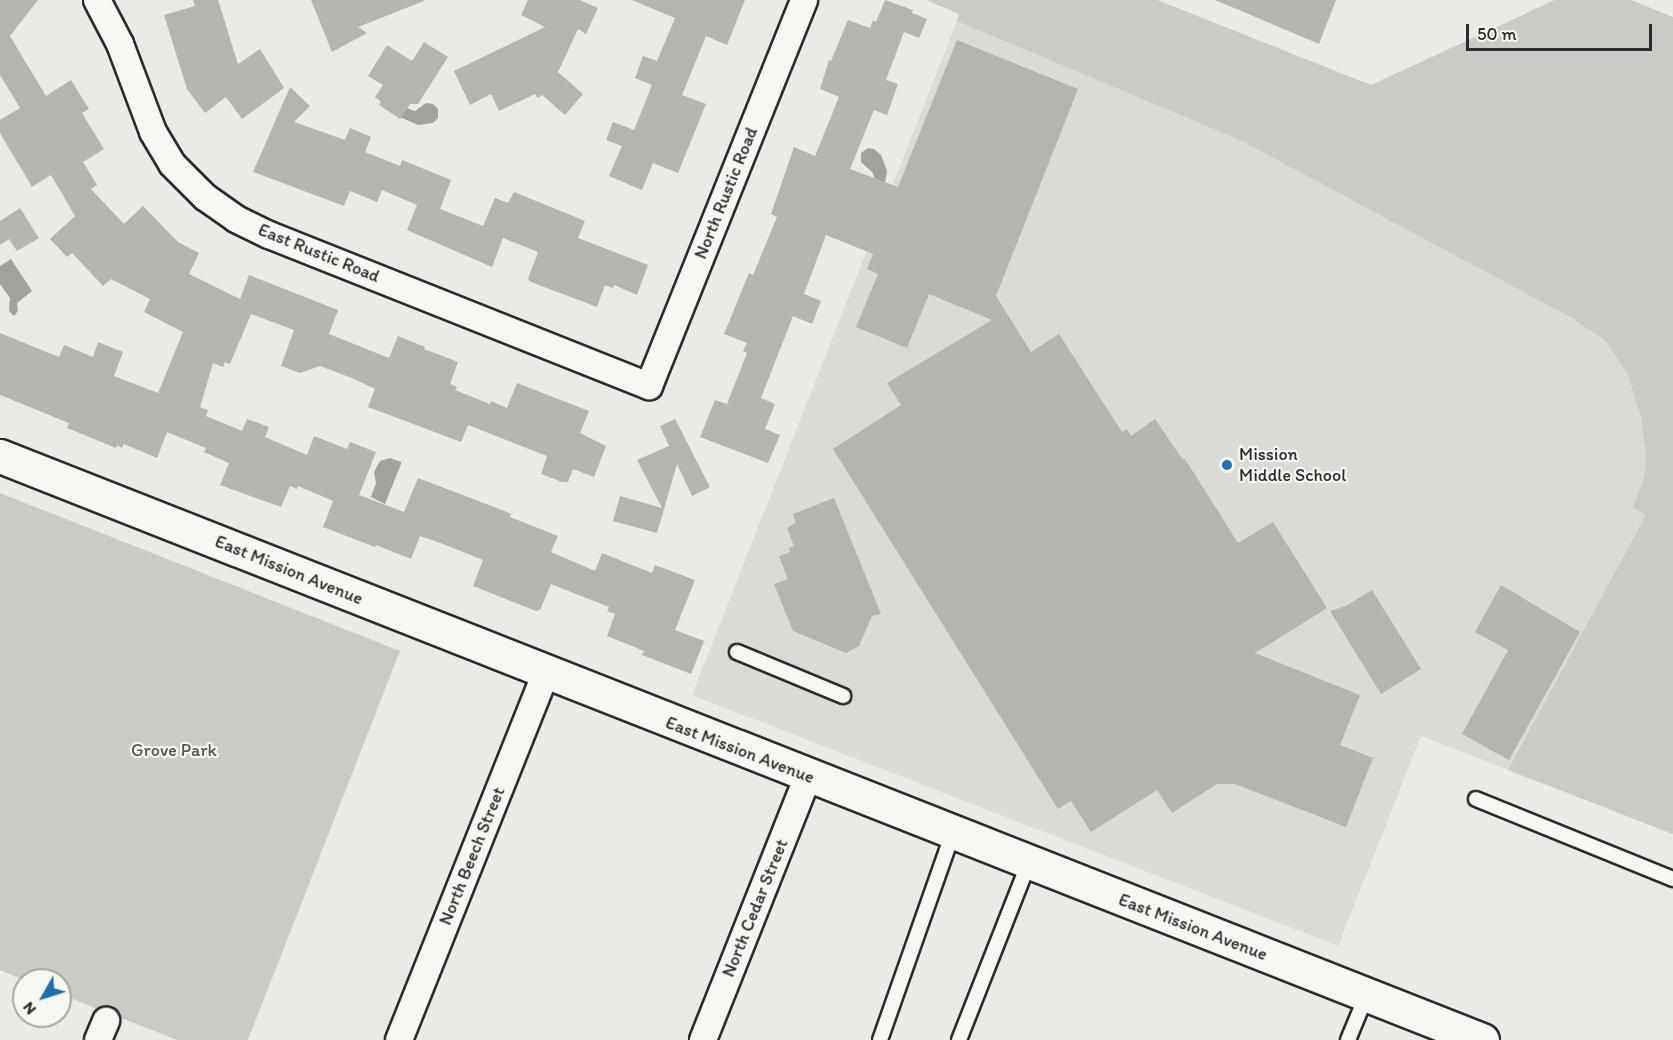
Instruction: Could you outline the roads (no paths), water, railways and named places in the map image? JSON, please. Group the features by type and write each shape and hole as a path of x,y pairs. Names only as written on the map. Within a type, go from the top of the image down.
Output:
{"main road":[{"name":"East Mission Avenue","path":"0,456 808,776 1367,994 1470,1038"}],"street":[{"name":"East Rustic Road","path":"97,0 120,44 153,132 172,164 205,197 236,219 269,235 649,386"},
{"name":"North Rustic Road","path":"649,386 804,0"},
{"name":"North Beech Street","path":"399,1040 546,672"},
{"name":"North Cedar Street","path":"703,1040 808,776"}],"lane":[{"path":"736,652 843,696"},
{"path":"1476,799 1673,879"},
{"path":"880,1040 953,833"},
{"path":"959,1040 1029,862"},
{"path":"1348,1040 1367,994"}],"place":[{"name":"Mission Middle School","path":"1227,465"}],"park label":[{"name":"Grove Park","path":"174,750"}]}
